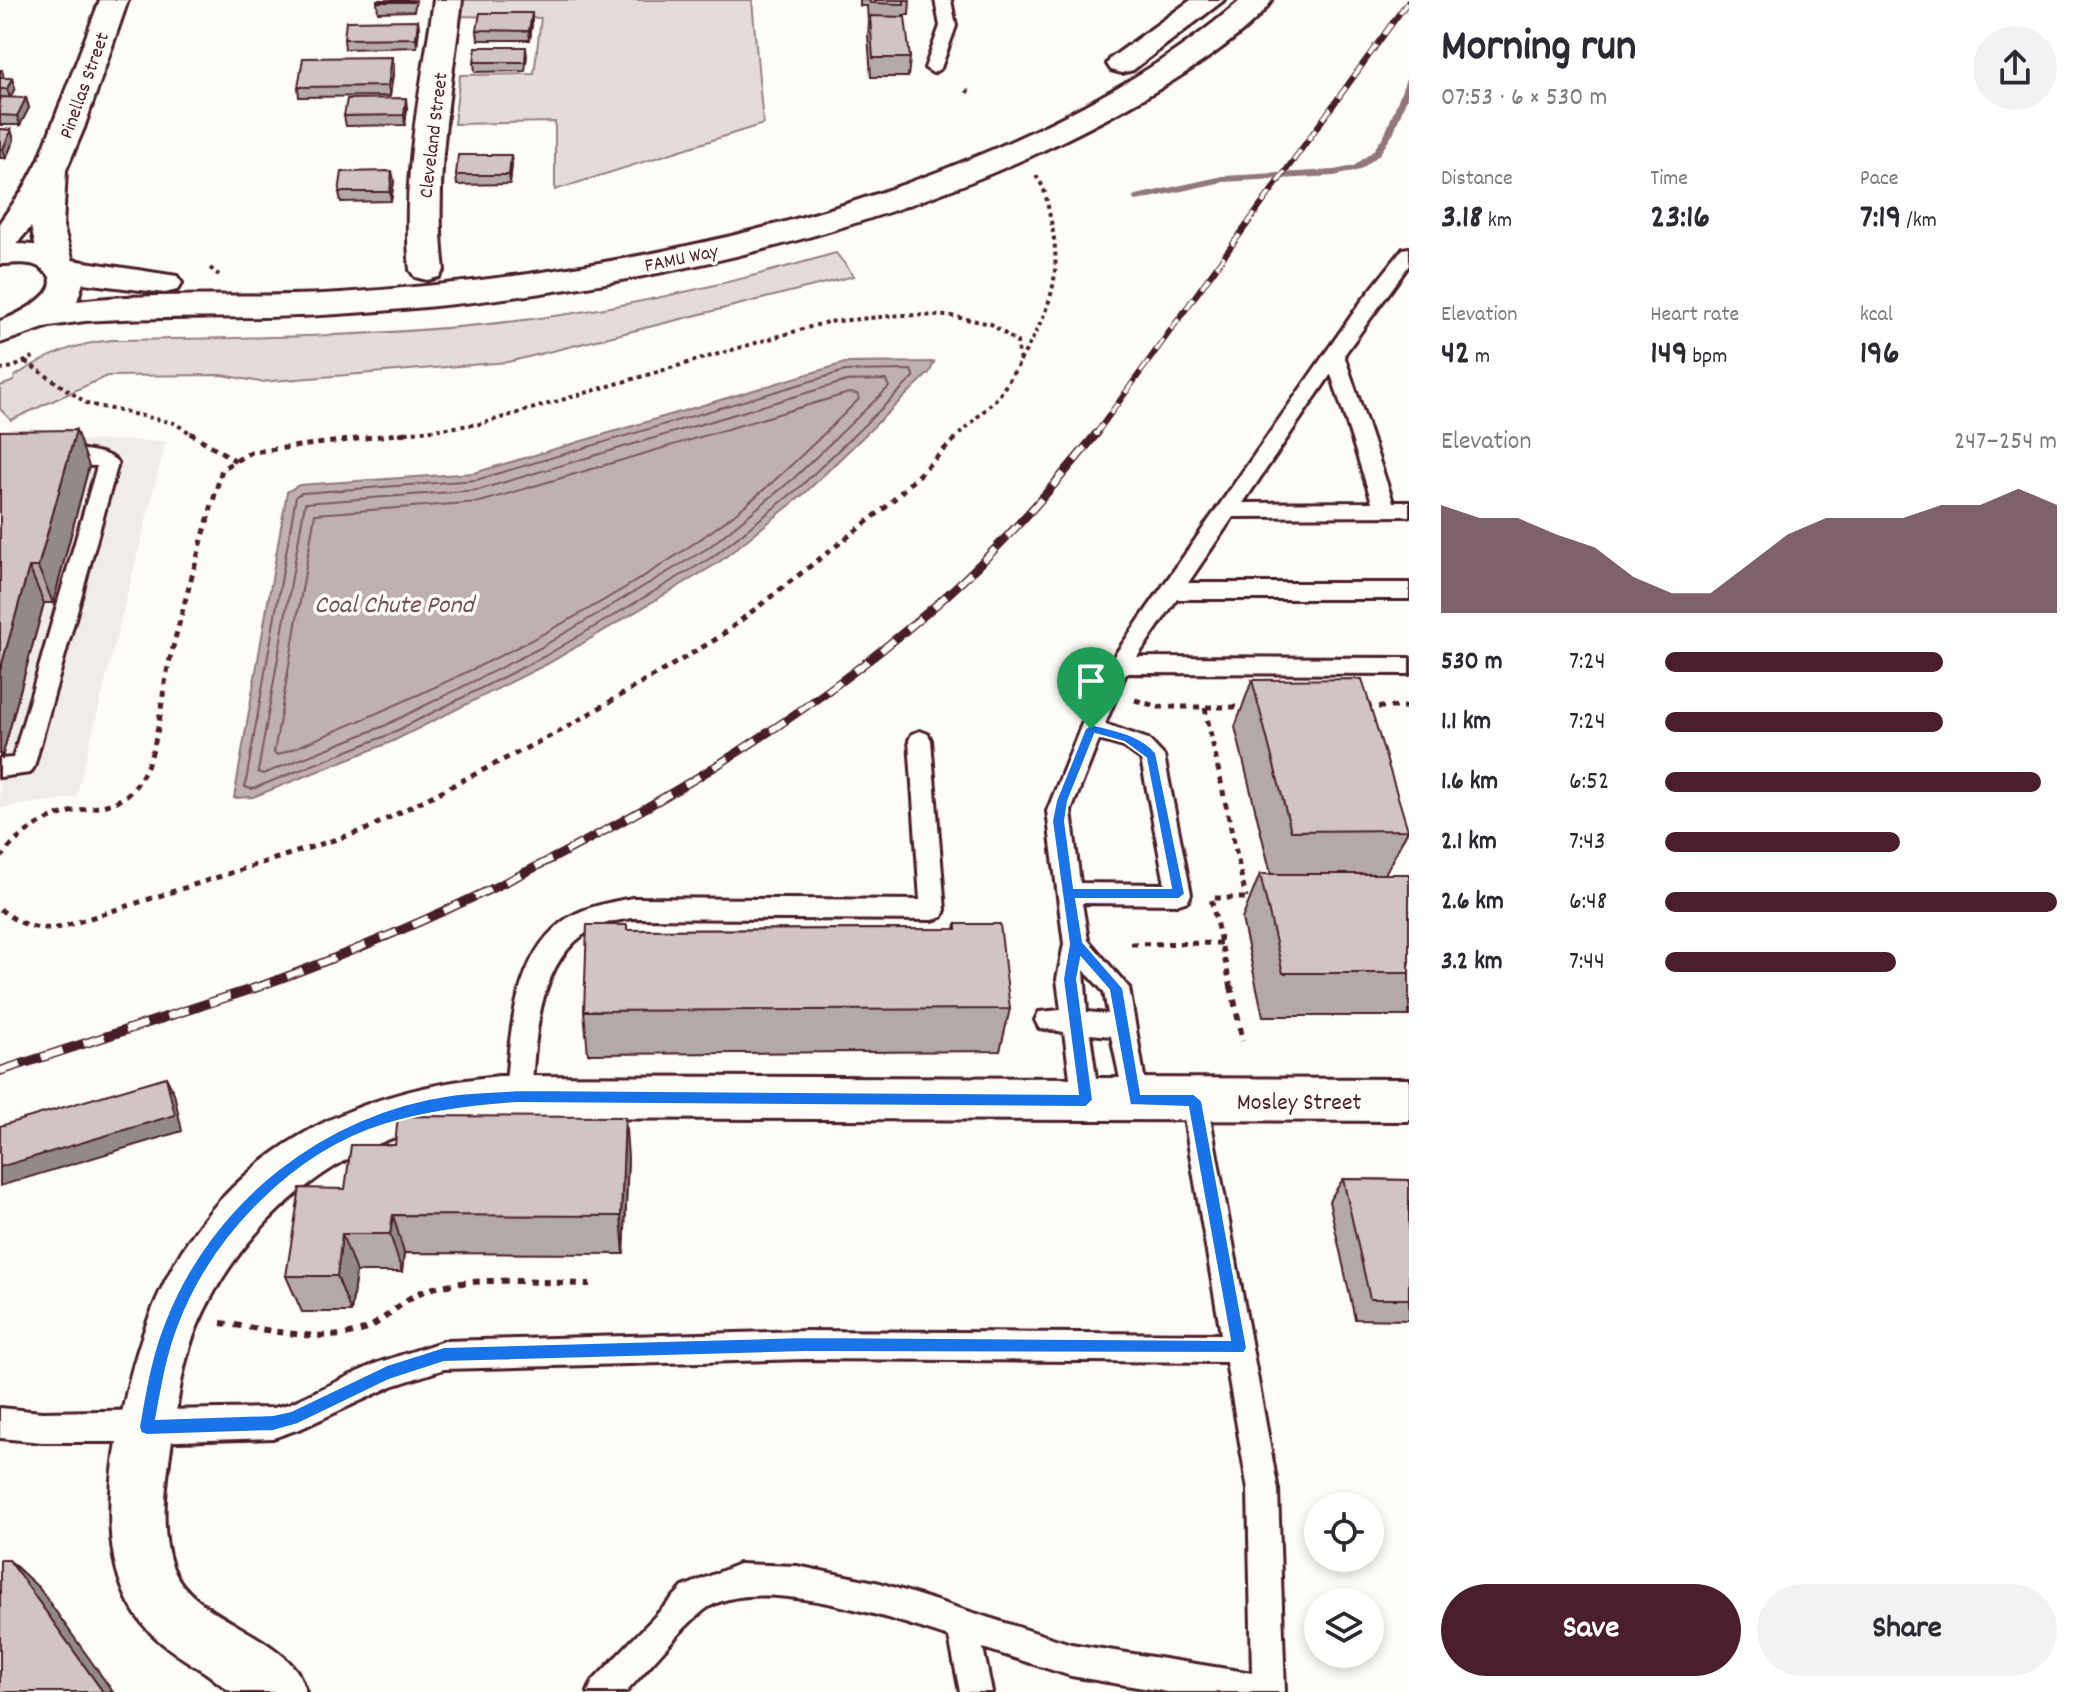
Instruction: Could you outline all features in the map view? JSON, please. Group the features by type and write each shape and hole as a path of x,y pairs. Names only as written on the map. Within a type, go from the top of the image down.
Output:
{"street":[{"name":"Pinellas Street","path":"0,242 15,226 52,170 114,0"},
{"name":"Cleveland Street","path":"427,270 424,192 448,0"},
{"name":"FAMU Way","path":"0,254 35,255 59,266 107,278 173,283 290,281 427,270 534,257 675,231 782,206 884,173 968,141 1064,97 1139,53 1210,0"},
{"name":"FAMU Way","path":"19,336 94,310 278,307 452,294 599,274 768,237 920,190 1059,132 1136,91 1180,62 1258,0"},
{"name":"Pinellas Street","path":"52,170 47,226 59,266"},
{"path":"19,336 57,307 67,292 68,281 59,266"},
{"name":"Mosley Street","path":"276,1692 249,1665 167,1611 149,1583 144,1567 140,1524 141,1471 165,1342 183,1298 224,1232 268,1185 315,1150 384,1119 449,1102 518,1096 1409,1100"}],"lane":[{"path":"933,68 948,26 943,0"},
{"path":"1086,1100 1070,966 1076,944 1059,811 1120,665 1334,354 1407,266"},
{"path":"1334,354 1385,509"},
{"path":"0,457 92,457 108,463 22,767 0,768"},
{"path":"1225,510 1409,509"},
{"path":"1172,591 1409,591"},
{"path":"1120,665 1409,666"},
{"path":"1069,893 1179,894 1152,756 1128,739 1091,729"},
{"path":"518,1096 526,1018 538,973 560,939 576,923 594,913 632,908 933,910 920,740"},
{"path":"1076,944 1116,988 1135,1100"},
{"path":"1048,1020 1123,1026"},
{"path":"604,1692 694,1598 739,1580 797,1582 880,1599 1071,1660 1268,1692 1263,1490 1194,1101"},
{"path":"0,1423 42,1427 147,1427 273,1423 292,1418 394,1370 444,1355 805,1345 1239,1348"},
{"path":"962,1625 976,1692"}],"path":[{"path":"966,90 972,94"},
{"path":"0,909 24,928 57,929 365,830 562,730 718,638 886,507 999,396 1049,309 1058,268 1057,239 1045,187 1034,173"},
{"path":"0,858 22,833 38,824 70,812 117,802 137,785 148,758 168,667 222,469 251,452 480,424 808,325 846,318 964,316 993,325 1017,342 1020,362"},
{"path":"19,336 88,404 174,423 236,461"},
{"path":"1126,697 1159,707 1252,707"},
{"path":"1205,707 1246,898"},
{"path":"1362,707 1409,707"},
{"path":"1243,1041 1211,898 1261,898"},
{"path":"1131,944 1221,943"},
{"path":"220,1323 351,1334 369,1328 408,1298 431,1288 473,1284 590,1284"}],"shaded area":[{"path":"462,0 752,0 763,124 555,190 555,122 454,124 460,75 534,74 541,18 459,16"},
{"path":"836,253 854,276 508,362 260,382 223,375 107,376 11,420 0,409 0,386 14,381 15,376 50,356 98,342 375,333 532,319 685,292"},
{"path":"0,440 166,441 76,797 0,808"}],"water":[{"name":"Coal Chute Pond","path":"934,362 930,372 805,493 718,563 549,663 391,742 253,797 234,798 287,492 299,485 474,473 845,363"}],"building":[{"path":"413,0 413,2 377,2"},
{"path":"869,0 904,0 904,4 870,3"},
{"path":"480,13 532,13 529,31 477,30"},
{"path":"870,16 905,17 910,58 873,58"},
{"path":"418,20 416,38 344,39 346,21"},
{"path":"476,47 526,47 525,62 474,62"},
{"path":"392,57 388,86 298,87 303,58"},
{"path":"0,78 12,78 7,89 0,89"},
{"path":"0,97 26,98 17,116 0,115"},
{"path":"406,98 404,115 344,116 347,99"},
{"path":"0,129 11,130 3,149 0,149"},
{"path":"458,155 511,155 509,175 456,175"},
{"path":"392,171 390,192 339,192 342,172"},
{"path":"76,430 38,567 29,567 0,671 0,431"},
{"path":"1362,679 1408,830 1291,831 1252,680"},
{"path":"1260,874 1409,874 1409,973 1283,973"},
{"path":"956,924 1000,924 1010,1009 584,1011 587,925 627,925 627,930 956,929"},
{"path":"166,1077 175,1115 0,1167 0,1126"},
{"path":"398,1116 625,1117 621,1216 393,1215 390,1234 342,1234 337,1276 286,1276 300,1188 345,1189 351,1145 395,1145"},
{"path":"1343,1179 1409,1180 1409,1299 1370,1299"},
{"path":"0,1560 9,1560 103,1692 0,1692"}],"waterway":[{"path":"1136,198 1223,179 1334,173 1357,168 1376,153 1389,134 1409,81"}],"railway":[{"path":"1095,435 1409,0"},
{"path":"256,988 437,914 528,871 706,772 791,717 871,659 966,578 1024,518 1097,433"},
{"path":"256,988 261,986"},
{"path":"0,1071 256,988"}],"route":[{"path":"1091,729 1059,811 1060,831 1076,944 1070,979 1086,1100 518,1096 449,1102 384,1119 348,1133 300,1160 268,1185 224,1232 198,1270 172,1323 156,1379 147,1427 234,1427 273,1423 311,1410 416,1361 444,1355 805,1345 1239,1348 1194,1101 1135,1100 1116,988 1076,944 1069,893 1179,894 1152,756 1128,739 1091,729"}]}
